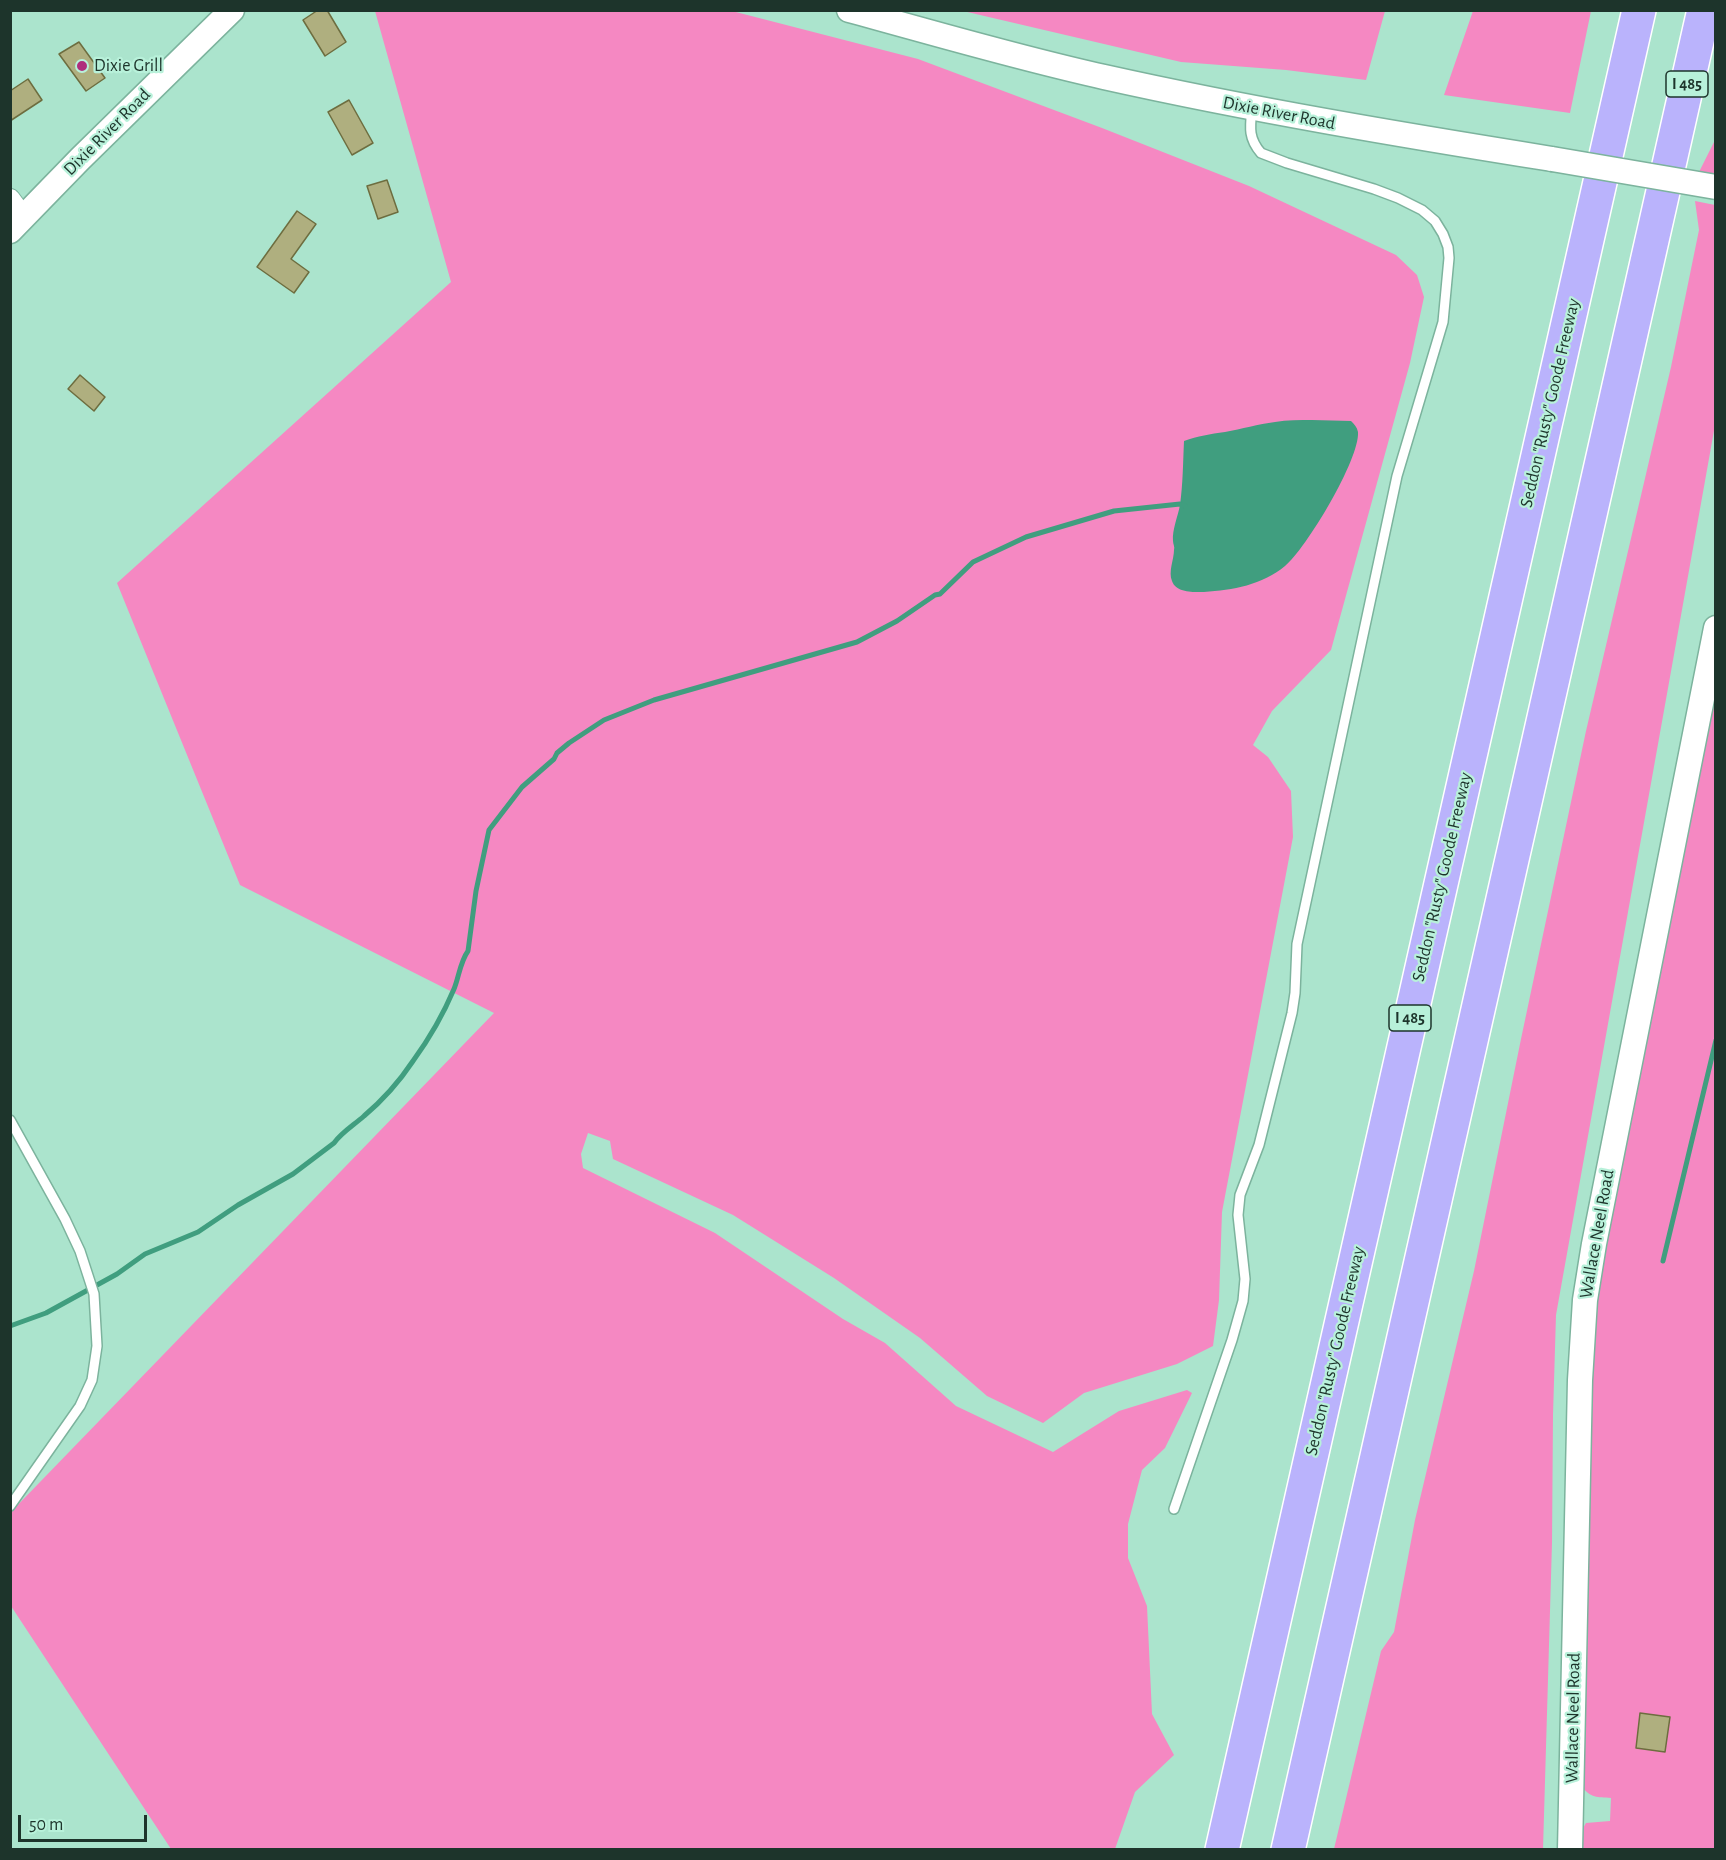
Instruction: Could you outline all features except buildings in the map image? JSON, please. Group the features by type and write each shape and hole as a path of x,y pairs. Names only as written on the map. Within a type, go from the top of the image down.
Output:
{"highway":[{"name":"Seddon \"Rusty\" Goode Freeway","path":"1222,1850 1639,10"},
{"name":"I 485","path":"1288,1850 1704,10"}],"street":[{"name":"Dixie River Road","path":"15,216 80,159 232,10"},
{"name":"Dixie River Road","path":"849,10 1101,76 1251,108 1374,131 1716,187"},
{"name":"Wallace Neel Road","path":"1570,1850 1580,1380 1585,1300 1594,1244 1716,628"}],"lane":[{"path":"1174,1509 1232,1340 1243,1301 1245,1279 1238,1215 1240,1195 1259,1145 1292,1013 1297,944 1308,891 1397,476 1443,322 1448,277 1448,247 1435,221 1422,210 1398,198 1261,153 1252,143 1249,131 1251,108"},
{"path":"10,1120 65,1219 80,1251 94,1294 97,1346 92,1380 75,1415 10,1506"}],"shaded area":[{"path":"728,10 918,59 1249,186 1396,255 1417,275 1424,297 1410,363 1331,650 1272,711 1253,745 1268,757 1291,791 1293,837 1222,1212 1219,1300 1213,1346 1177,1364 1084,1393 1043,1423 987,1396 920,1338 834,1278 733,1215 613,1159 610,1141 588,1133 581,1154 583,1168 715,1233 843,1319 885,1343 956,1406 1053,1452 1119,1411 1187,1390 1192,1393 1165,1448 1142,1470 1128,1524 1128,1558 1147,1606 1152,1714 1174,1755 1135,1792 1115,1849 171,1849 11,1606 10,1513 494,1013 240,885 117,583 451,282 375,11"},
{"path":"963,11 1385,11 1366,80 1286,70 1181,62"},
{"path":"1473,11 1591,11 1570,113 1444,95"},
{"path":"1715,140 1715,174 1699,172"},
{"path":"1695,201 1715,205 1715,425 1556,1315 1543,1849 1334,1849 1381,1651 1394,1632 1415,1520 1474,1271 1586,731 1671,367 1699,230"},
{"path":"1312,420 1351,421 1358,432 1356,445 1341,482 1306,542 1285,566 1257,582 1226,590 1204,592 1177,588 1172,581 1171,574 1174,549 1173,532 1181,497 1184,441 1269,423"},
{"path":"1715,688 1715,1849 1582,1850 1582,1830 1586,1823 1610,1821 1611,1798 1591,1795 1582,1787 1590,1382 1597,1297 1603,1253"}],"waterway":[{"path":"10,1326 46,1313 117,1274 145,1254 198,1232 238,1205 293,1174 334,1143 384,1097 425,1044 454,989 468,951 476,891 489,830 522,787 569,743 604,720 654,700 857,642 897,621 935,595 940,594 973,562 1026,537 1114,511 1180,504 1185,506"},
{"path":"1663,1261 1716,1040"}],"place":[{"name":"Dixie Grill","path":"82,66"}]}
